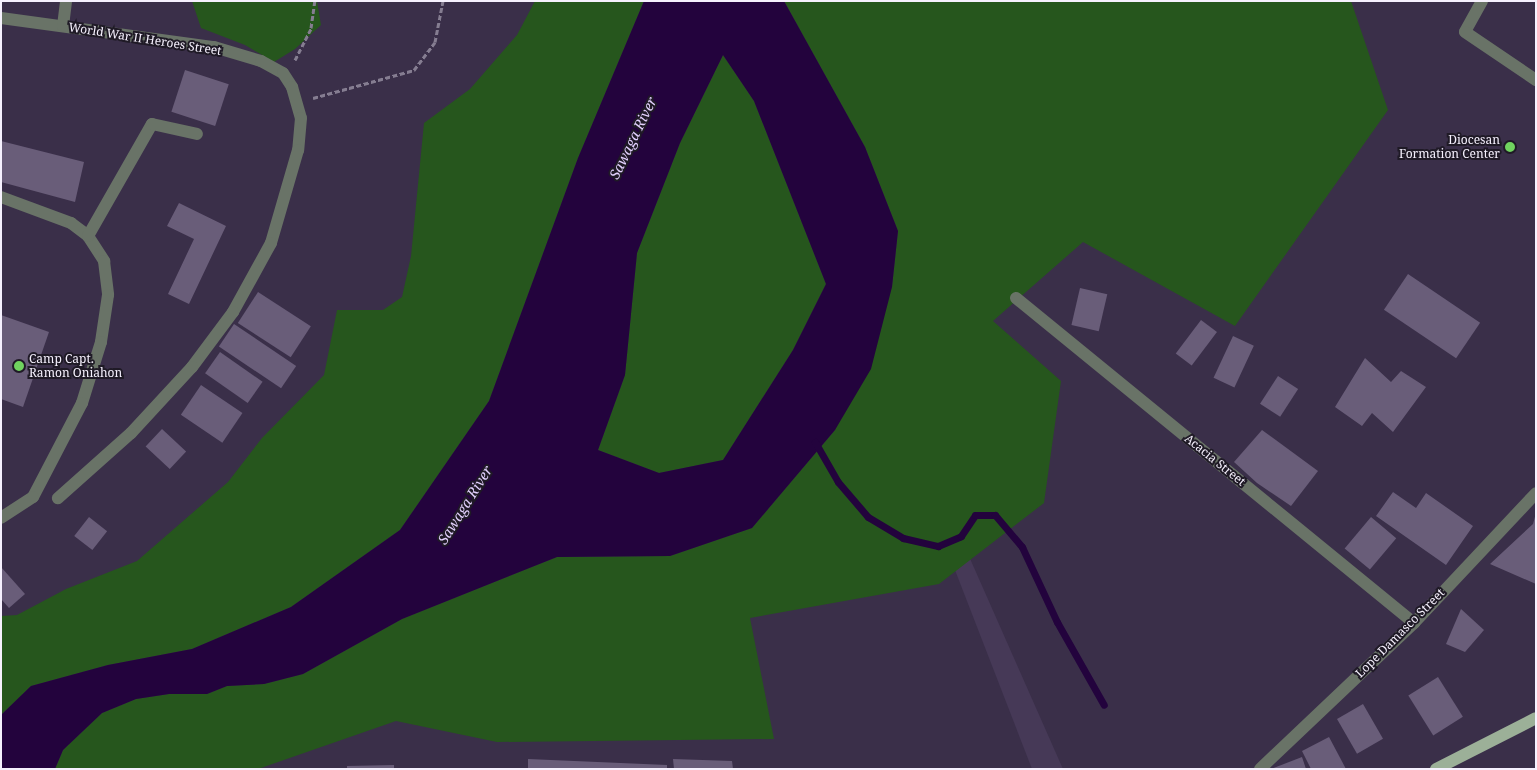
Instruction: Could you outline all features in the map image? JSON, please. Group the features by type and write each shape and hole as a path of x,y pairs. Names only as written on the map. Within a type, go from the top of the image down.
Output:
{"main road":[{"path":"1436,769 1536,718"}],"street":[{"path":"63,26 66,1"},
{"path":"1482,1 1464,32 1536,80"},
{"name":"World War II Heroes Street","path":"1,18 214,47 261,62 283,73"},
{"path":"58,498 131,434 192,367 233,312 271,243 298,150 301,118 292,87 283,73"},
{"path":"88,236 152,124 197,134"},
{"path":"1,197 71,223 88,236 104,261 108,295 101,342 82,403 33,497 1,518"},
{"name":"Acacia Street","path":"1016,298 1414,622"},
{"name":"Lope Damasco Street","path":"1260,769 1414,622 1536,492"}],"path":[{"path":"283,73 300,55 311,28 315,1"},
{"path":"297,102 414,70 435,42 444,1"}],"shaded area":[{"path":"964,545 1063,769 1032,769 948,552"}],"green space":[{"path":"192,1 317,1 321,25 295,49 274,62 245,45 201,28"},
{"path":"535,1 644,1 578,158 489,401 400,530 291,607 192,649 108,665 31,686 1,715 1,616 17,615 66,589 137,561 228,482 262,438 324,375 337,310 383,310 402,297 411,256 424,123 470,89 517,35"},
{"path":"784,1 1351,1 1388,110 1235,326 1083,242 993,321 1061,381 1044,503 939,584 750,618 774,739 497,742 396,721 258,769 55,769 63,750 102,713 136,699 169,694 207,694 227,686 264,684 303,674 402,619 557,557 670,556 752,528 835,430 892,287 898,231 865,147"},
{"path":"723,55 754,101 826,284 793,350 723,460 659,473 598,450 625,375 637,253 680,143"}],"water":[{"name":"Sawaga River","path":"644,1 784,1 865,147 898,231 892,287 871,369 835,430 752,528 670,556 557,557 402,619 303,674 264,684 227,686 207,694 169,694 136,699 102,713 63,750 55,769 1,769 1,715 31,686 108,665 192,649 291,607 400,530 489,401 578,158","holes":["723,55 754,101 826,284 793,350 723,460 659,473 598,450 625,375 637,253 680,143"]}],"building":[{"path":"185,70 229,84 215,126 171,112"},
{"path":"1,141 84,162 75,202 1,182"},
{"path":"179,203 226,226 189,304 168,294 194,239 167,226"},
{"path":"1408,274 1480,323 1456,358 1384,310"},
{"path":"1080,288 1107,294 1099,331 1071,325"},
{"path":"258,292 311,326 291,357 238,323"},
{"name":"Camp Capt. Ramon Oniahon","path":"1,315 49,332 23,407 1,399"},
{"path":"1201,320 1217,332 1192,366 1176,354"},
{"path":"234,324 296,366 281,388 219,346"},
{"path":"1233,336 1254,346 1234,387 1214,378"},
{"path":"220,352 263,382 248,403 205,373"},
{"path":"1365,358 1391,382 1401,371 1426,387 1393,432 1372,413 1362,426 1335,407"},
{"path":"1278,376 1298,389 1280,417 1260,404"},
{"path":"201,385 242,413 222,443 181,415"},
{"path":"162,429 186,452 170,469 146,447"},
{"path":"1262,430 1318,471 1291,506 1257,483 1234,462"},
{"path":"1393,492 1416,508 1426,493 1473,526 1446,565 1376,516"},
{"path":"1536,513 1536,584 1490,564 1533,524"},
{"path":"89,517 107,531 92,550 74,536"},
{"path":"1371,517 1396,538 1370,570 1345,548"},
{"path":"1,567 25,594 9,608 1,599"},
{"path":"1461,609 1484,630 1465,652 1446,644"},
{"path":"1438,677 1463,717 1433,735 1408,696"},
{"path":"1363,704 1383,739 1357,754 1337,719"},
{"path":"1329,737 1346,769 1311,769 1302,751"},
{"path":"1302,757 1306,769 1271,769"},
{"path":"528,759 667,765 667,769 528,769"},
{"path":"673,759 732,761 733,769 674,769"},
{"path":"394,765 394,769 347,769 347,766"}],"waterway":[{"path":"815,442 838,482 868,517 903,538 938,546 961,536 975,515 995,515 1022,547 1057,622 1104,705"}],"place":[{"name":"Diocesan Formation Center","path":"1510,147"},
{"name":"Camp Capt. Ramon Oniahon","path":"19,366"}]}
